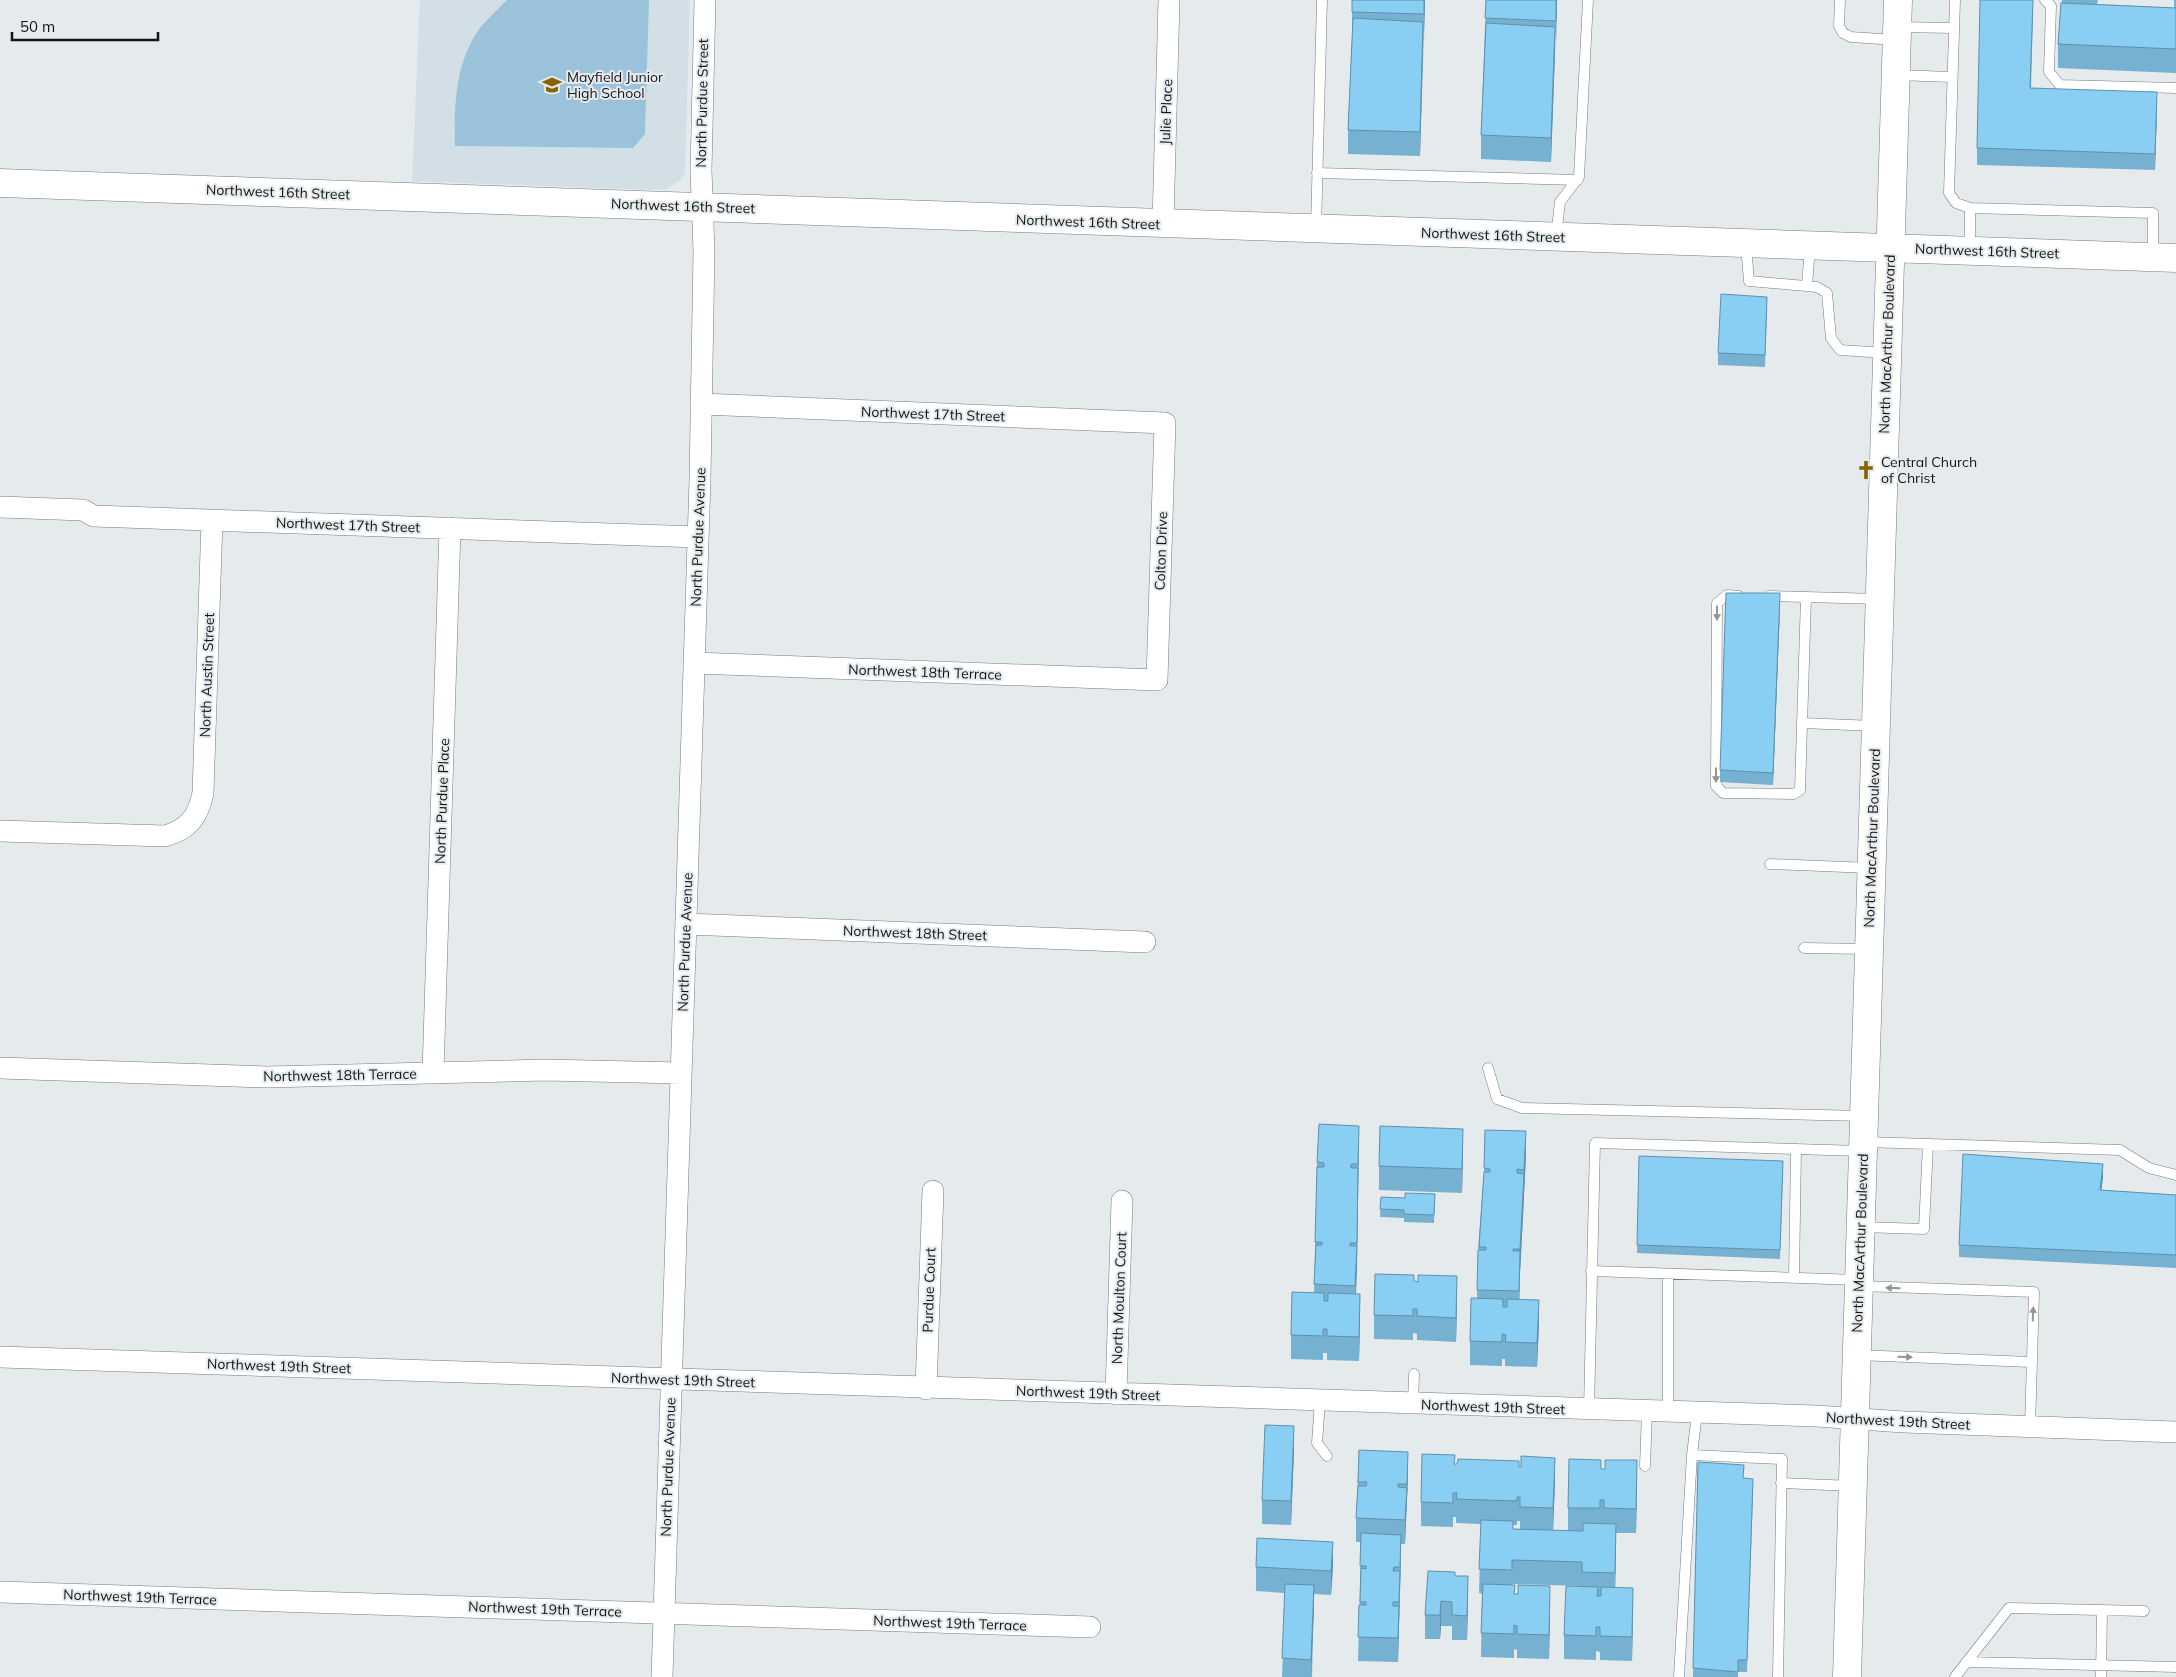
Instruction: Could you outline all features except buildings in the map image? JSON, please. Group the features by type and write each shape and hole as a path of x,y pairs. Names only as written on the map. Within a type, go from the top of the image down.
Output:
{"street":[{"name":"North Purdue Street","path":"702,207 701,170 705,0"},
{"name":"Julie Place","path":"1163,224 1169,0"},
{"name":"North MacArthur Boulevard","path":"1847,1677 1898,0"},
{"name":"Northwest 16th Street","path":"0,183 2165,257"},
{"name":"North Purdue Avenue","path":"662,1677 698,537 704,252 702,207"},
{"name":"Northwest 17th Street","path":"701,404 1165,423"},
{"name":"Colton Drive","path":"1157,680 1165,423"},
{"name":"Northwest 17th Street","path":"0,507 83,510 94,516 698,537"},
{"name":"North Austin Street","path":"0,831 151,836 179,832 189,826 197,815 203,793 212,520"},
{"name":"North Purdue Place","path":"433,1073 450,528"},
{"name":"Northwest 18th Terrace","path":"694,663 1157,680"},
{"name":"Northwest 18th Street","path":"686,924 1145,942"},
{"name":"Northwest 18th Terrace","path":"0,1068 268,1077 545,1070 681,1073"},
{"name":"Purdue Court","path":"926,1389 933,1192"},
{"name":"North Moulton Court","path":"1116,1394 1122,1201"},
{"name":"Northwest 19th Street","path":"0,1357 926,1389 1855,1418 2176,1432"},
{"name":"Northwest 19th Terrace","path":"0,1592 1090,1627"}],"lane":[{"path":"1316,229 1322,0"},
{"path":"1556,237 1560,202 1578,180 1588,0"},
{"path":"1840,0 1839,26 1843,34 1851,37 1954,28"},
{"path":"1955,0 1949,193 1956,204 1970,208 2153,213 2165,257"},
{"path":"2045,0 2051,6 2049,72 2060,84 2176,88"},
{"path":"1896,75 1952,77"},
{"path":"1317,173 1578,180"},
{"path":"1970,208 1970,250"},
{"path":"1745,243 1749,281 1817,287 1828,293 1831,338 1840,350 1887,353"},
{"path":"1807,286 1810,245"},
{"path":"1806,597 1800,790 1794,794 1723,793 1716,786 1717,603 1727,595 1752,596 1806,597 1880,599"},
{"path":"1802,723 1876,726"},
{"path":"1770,864 1871,868"},
{"path":"1804,948 1869,950"},
{"path":"1488,1068 1497,1099 1522,1108 1863,1136 1928,1144 2120,1150 2149,1168 2176,1174"},
{"path":"1589,1410 1596,1143 1796,1149 1863,1136"},
{"path":"1860,1227 1924,1229 1928,1144"},
{"path":"1794,1278 1796,1149"},
{"path":"1592,1271 1794,1278 2034,1292 2030,1427"},
{"path":"1668,1274 1668,1412"},
{"path":"1856,1355 2031,1362"},
{"path":"1413,1404 1414,1374"},
{"path":"1320,1401 1317,1443 1327,1456"},
{"path":"1645,1466 1647,1412"},
{"path":"1679,1677 1692,1455 1697,1413"},
{"path":"1692,1455 1782,1459 1778,1677"},
{"path":"1781,1483 1853,1486"},
{"path":"1955,1677 2008,1608 2144,1611"},
{"path":"2101,1677 2102,1610"},
{"path":"1966,1662 2176,1667"}],"shaded area":[{"name":"Mayfield Junior High School","path":"420,0 690,0 685,173 680,180 667,189 655,190 412,181"},
{"path":"507,0 649,0 645,134 633,148 455,146 456,100 465,55 480,28"}],"place":[{"name":"Mayfield Junior High School","path":"552,85"},
{"name":"Central Church of Christ","path":"1866,470"}]}
